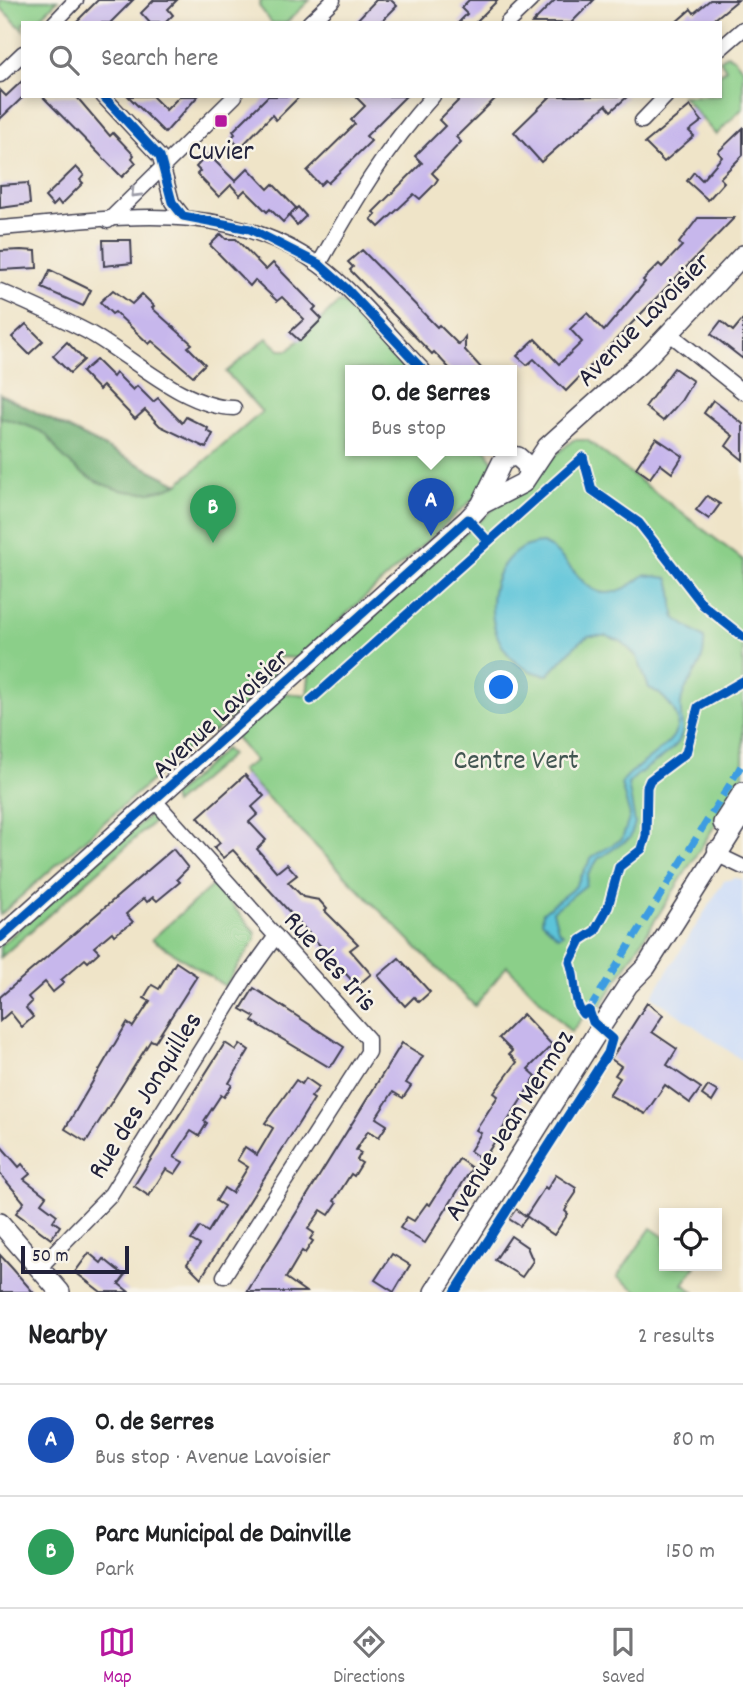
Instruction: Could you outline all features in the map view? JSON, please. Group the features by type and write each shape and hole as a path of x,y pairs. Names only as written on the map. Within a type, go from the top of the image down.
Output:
{"main road":[{"name":"Avenue Lavoisier","path":"0,938 481,505 510,464 547,447 646,358 743,255"},
{"name":"Avenue Jean Mermoz","path":"434,1292 628,985 646,967 718,855 742,811"},
{"name":"Avenue Jean Mermoz","path":"628,985 634,962 742,811"},
{"path":"0,1223 60,1292"}],"street":[{"path":"56,21 76,0"},
{"path":"311,21 332,0"},
{"path":"509,21 531,0"},
{"path":"722,47 738,34 743,51"},
{"path":"0,75 21,55"},
{"path":"105,98 154,149 163,166 172,202 183,216"},
{"path":"108,221 232,98"},
{"path":"318,264 360,189 405,127 431,98"},
{"path":"642,121 664,98"},
{"path":"0,228 183,216 250,229 318,264 419,365"},
{"path":"0,291 90,333 191,396 220,408 234,408"},
{"path":"669,332 743,392"},
{"name":"Rue des Iris","path":"155,801 366,1034 369,1045 224,1276"},
{"path":"718,855 743,867"},
{"name":"Rue des Jonquilles","path":"39,1268 111,1194 238,990 276,936"}],"shaded area":[{"path":"736,878 743,880 743,1061 652,996 724,881"}],"green space":[{"path":"0,0 58,0 37,21 21,21 21,28 0,7"},
{"path":"261,0 310,0 288,21 270,21 259,6"},
{"path":"727,55 734,58 743,69 743,108 716,135 684,98 722,98 722,72 726,69 722,59"},
{"path":"338,303 344,304 404,365 345,365 345,456 490,456 493,463 482,491 298,658 275,657 273,681 214,732 208,730 0,915 0,394 178,484 262,412 226,372 267,338 280,350 289,350"},
{"path":"0,394 178,484 162,490 131,492 116,489 87,476 60,454 45,434 0,417"},
{"name":"Centre Vert","path":"573,440 587,440 743,560 743,781 597,1012 589,1010 571,1032 507,966 475,1006 243,773 241,770 255,761 235,737 282,693 307,695 310,668"},
{"path":"225,749 231,755 174,804 172,797"},
{"path":"150,815 156,820 0,958 0,946"},
{"path":"214,884 255,932 256,938 225,986 152,939"},
{"path":"651,1228 659,1234 659,1271 692,1271 683,1284 694,1292 639,1292 617,1277"}],"water":[{"path":"543,543 597,591 610,593 625,588 644,575 668,578 675,618 704,638 699,667 683,696 682,731 679,741 628,784 635,823 630,838 598,859 588,875 586,885 553,911 558,929 563,934 558,936 542,921 543,912 575,887 592,857 622,839 630,816 621,784 671,739 677,729 677,718 663,697 649,688 637,657 621,641 606,636 589,636 579,642 548,675 524,667 506,652 496,631 492,608 495,584 504,564 520,549"}],"building":[{"path":"98,0 133,0 112,21 77,21"},
{"path":"154,0 177,0 168,9 173,15 167,21 148,21 141,13"},
{"path":"376,0 391,0 397,6 382,21 356,21"},
{"path":"469,0 498,0 477,21 460,21 467,14 461,8"},
{"path":"555,0 594,0 573,21 534,21"},
{"path":"710,0 738,0 712,21 677,21 691,9 694,13"},
{"path":"21,82 22,98 0,119 0,90 6,96"},
{"path":"44,98 78,98 110,136 113,133 134,155 132,158 136,163 122,177"},
{"path":"130,98 154,98 166,110 178,98 196,98 165,133"},
{"path":"266,98 298,98 276,120 272,115 240,148 231,138 235,134 233,131"},
{"path":"357,98 404,98 366,136 371,141 328,183 325,180 320,185 307,171 355,124 351,120 365,106"},
{"path":"461,98 496,98 456,137 461,142 432,173 438,179 434,185 420,199 414,194 379,227 371,219 376,214 373,212 422,163 415,156 445,126 439,120"},
{"path":"549,98 626,98 611,111 606,105 541,162 514,132"},
{"path":"690,106 702,121 689,131 694,136 664,162 645,143"},
{"path":"743,128 743,155 720,178 724,182 708,200 687,181 694,172 702,180 722,157 718,152"},
{"path":"208,154 235,181 248,168 268,189 273,184 296,208 283,222 270,209 267,212 245,190 240,195 231,185 219,197 197,174 200,171 196,167"},
{"path":"76,167 84,175 80,180 83,183 61,205 58,201 53,206 45,197"},
{"path":"28,183 30,204 0,208 0,185"},
{"path":"298,207 306,216 297,225 289,216"},
{"path":"698,218 734,218 566,391 534,359 527,365 517,356 535,339 559,364 582,342 570,329 587,313 604,331 645,282 643,280 659,264 662,267 682,246 679,243"},
{"path":"221,234 226,239 236,239 266,270 273,263 316,307 313,310 322,319 300,341 290,332 304,319 282,297 277,301 255,280 250,286 210,245"},
{"path":"103,240 131,240 132,263 104,266"},
{"path":"362,250 437,327 439,325 459,345 465,337 465,350 478,365 446,365 434,352 432,354 350,270 353,267 348,262"},
{"path":"0,251 36,251 37,268 0,270"},
{"path":"50,270 91,290 83,306 42,288"},
{"path":"113,290 132,304 142,294 154,306 152,308 192,344 188,347 205,364 193,376 152,341 149,344 115,312 112,314 100,302"},
{"path":"743,319 743,359 711,334 721,321 733,331"},
{"path":"26,324 43,341 29,354 12,337"},
{"path":"67,342 84,360 70,373 53,356"},
{"path":"96,360 113,377 116,373 133,390 137,386 153,402 158,398 182,423 186,417 208,428 207,431 213,434 206,448 160,426 145,410 135,419 103,386 99,390 82,372"},
{"path":"674,368 693,381 681,401 663,421 645,407"},
{"path":"713,400 743,424 743,460 726,446 733,436 704,413"},
{"path":"656,438 683,456 672,473 660,464 650,478 636,468"},
{"path":"707,496 720,504 709,519 696,510"},
{"path":"245,775 264,796 252,807 258,814 249,822 266,840 257,849 277,872 287,864 297,875 288,882 303,897 319,900 327,909 325,911 358,944 350,950 371,974 357,986 233,850 223,858 214,848 220,843 198,817"},
{"path":"173,849 188,868 177,879 180,882 157,901 153,897 147,902 144,898 126,914 133,922 114,935 112,932 94,947 99,952 88,962 85,959 61,980 64,983 53,992 45,982 28,997 32,1002 26,1008 33,1017 22,1027 10,1012 0,1021 0,997"},
{"path":"399,958 430,992 419,1002 414,997 405,1006 378,976"},
{"path":"176,962 197,976 155,1042 151,1040 86,1142 65,1129 127,1023 133,1027 150,1001 144,998 148,991 152,985 159,989"},
{"path":"254,988 344,1047 334,1063 329,1067 252,1021 255,1017 241,1009"},
{"path":"647,1003 663,1015 652,1032 677,1049 667,1065 701,1088 690,1103 665,1085 645,1114 609,1095 620,1078 615,1075 621,1066 611,1059"},
{"path":"523,1014 552,1045 528,1069 536,1076 483,1160 470,1151 481,1133 476,1130 498,1096 494,1093 517,1062 509,1054 512,1051 499,1038"},
{"path":"225,1043 236,1050 240,1044 249,1050 229,1083 232,1085 224,1097 221,1095 204,1121 207,1123 199,1136 191,1131 174,1157 183,1162 175,1174 166,1169 149,1196 134,1186"},
{"path":"402,1043 423,1056 406,1083 411,1086 403,1098 393,1092 376,1118 387,1125 379,1137 368,1131 356,1150 361,1153 357,1160 362,1163 354,1176 351,1174 334,1201 337,1203 329,1215 321,1210 308,1229 314,1233 310,1239 313,1241 305,1253 302,1251 286,1278 306,1292 247,1292"},
{"path":"306,1078 319,1087 311,1097 314,1099 201,1278 187,1264 200,1245 191,1240 200,1227 208,1232 224,1206 216,1201 224,1188 232,1193 248,1167 237,1160 245,1147 257,1155 273,1128 265,1123 296,1080 302,1084"},
{"path":"708,1086 718,1092 712,1102 702,1095"},
{"path":"0,1145 19,1167 22,1164 30,1174 24,1179 46,1196 41,1203 57,1215 53,1221 60,1226 51,1239 16,1213 24,1202 0,1174"},
{"path":"459,1159 472,1168 425,1243 400,1228 407,1217 414,1221 427,1203 430,1205"},
{"path":"556,1175 576,1188 576,1193 565,1211 568,1214 554,1235 526,1216"},
{"path":"516,1209 527,1217 520,1226 509,1219"},
{"path":"511,1236 527,1247 533,1261 522,1277 495,1260"},
{"path":"89,1253 101,1263 104,1259 125,1276 119,1284 129,1292 101,1292 75,1272"},
{"path":"392,1254 410,1265 394,1292 375,1280"},
{"path":"0,1255 11,1267 33,1292 0,1292"}],"marked path":[{"path":"589,1010 743,763"}],"cycle path":[{"path":"105,98 160,157 172,202 183,216 250,229 319,264 347,289 418,365"},
{"path":"583,457 592,490 639,523 703,605 743,637"},
{"path":"311,700 583,457"},
{"path":"0,938 468,519 488,541"},
{"path":"455,1292 608,1053 612,1039 593,1022 589,1010 583,1014 580,1009 570,962 581,940 595,931 608,907 619,867 642,849 646,836 647,787 650,780 686,753 698,707 743,681"}],"place":[{"name":"Cuvier","path":"221,121"},
{"name":"O. de Serres","path":"431,536"},
{"name":"Parc Municipal de Dainville","path":"213,543"}]}
